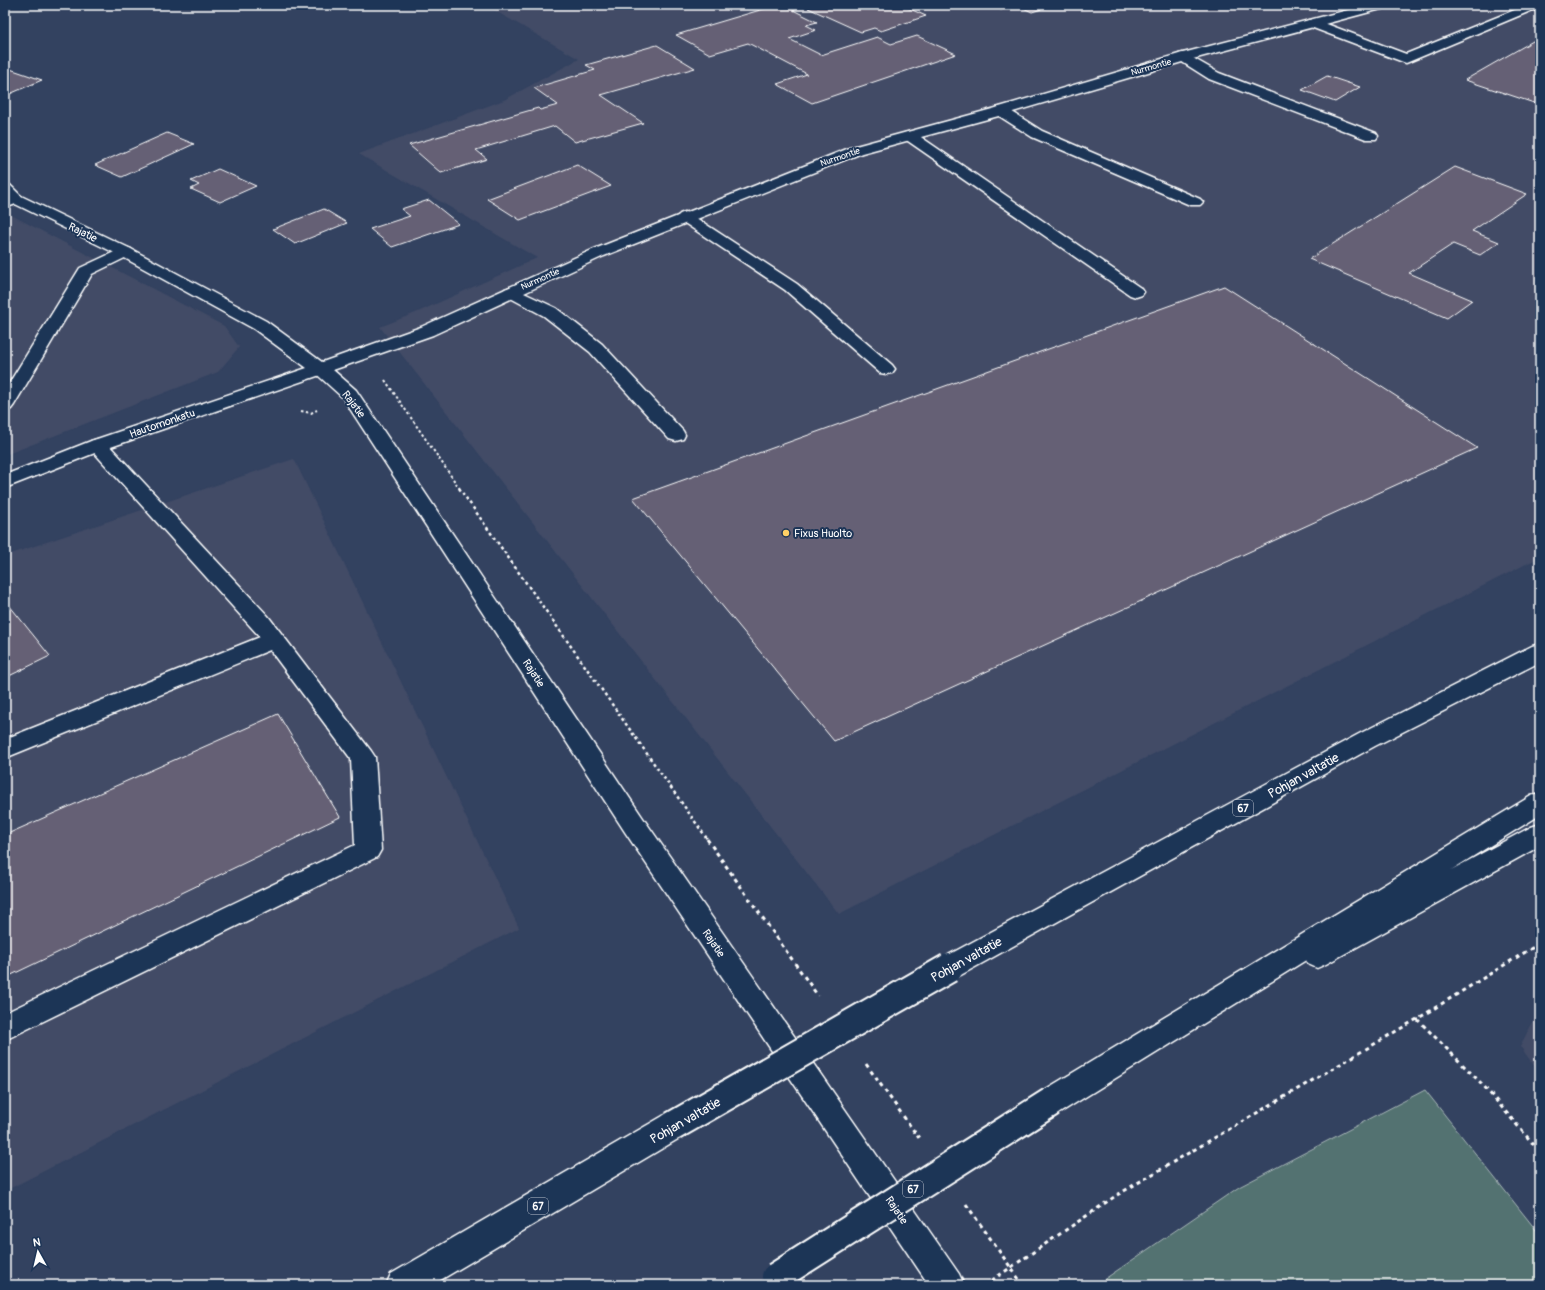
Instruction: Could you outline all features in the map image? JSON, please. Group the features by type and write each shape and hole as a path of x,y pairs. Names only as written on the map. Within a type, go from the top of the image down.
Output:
{"main road":[{"name":"Nurmontie","path":"320,369 427,331 598,252 857,150 1001,111 1184,57 1381,5"},
{"path":"1312,24 1406,59 1535,6"},
{"path":"1184,57 1214,76 1371,136"},
{"path":"1001,111 1037,134 1195,202"},
{"path":"910,136 1136,292"},
{"name":"Rajatie","path":"5,188 11,201 125,252 260,325 320,369 350,394 634,825 948,1285"},
{"path":"685,217 791,287 886,369"},
{"path":"5,405 86,271 125,252"},
{"path":"512,292 550,312 596,348 676,435"},
{"name":"Hautomonkatu","path":"5,482 98,445 320,369"},
{"path":"5,1027 368,850 363,757 260,621 98,445"},
{"path":"5,749 274,640"},
{"name":"Pohjan valtatie","path":"402,1285 673,1126 949,968 1367,740 1540,652"},
{"name":"67","path":"769,1281 1051,1102 1540,804"},
{"path":"1051,1102 1540,834"}],"path":[{"path":"384,378 501,549 820,998"},
{"path":"985,1285 1116,1195 1418,1019 1540,943"},
{"path":"1418,1019 1482,1084 1540,1152"},
{"path":"861,1057 921,1142"},
{"path":"963,1200 1023,1285"}],"shaded area":[{"path":"485,5 1540,5 1540,557 839,914 380,327 418,312 537,258 359,154 504,100 579,59"},
{"path":"5,210 13,216 224,326 239,347 218,372 5,455"},
{"path":"294,459 519,928 5,1191 5,556"},
{"path":"1540,1009 1540,1074 1520,1046"}],"green space":[{"path":"1425,1090 1540,1235 1540,1285 1096,1285 1239,1187"}],"building":[{"path":"777,5 783,5 817,22 806,25 816,30 789,39 821,55 877,37 891,44 917,36 956,54 812,103 777,84 807,74 748,43 710,54 676,35"},
{"path":"816,5 901,5 926,16 881,31 874,28 861,32 808,8"},
{"path":"991,5 1017,5 1001,10"},
{"path":"1017,5 1055,5 1032,12"},
{"path":"1540,37 1540,105 1465,80"},
{"path":"657,45 695,68 601,95 643,123 575,142 555,126 476,150 487,159 441,173 409,145 538,108 540,110 558,105 534,88 595,70 586,65"},
{"path":"10,69 42,80 5,96 5,71"},
{"path":"1327,76 1360,87 1335,102 1302,90"},
{"path":"167,133 194,144 122,177 95,165"},
{"path":"577,165 611,186 520,220 487,199"},
{"path":"1455,167 1527,194 1472,231 1499,242 1480,255 1453,244 1409,273 1472,300 1447,318 1309,259"},
{"path":"218,169 256,186 220,202 191,189 199,185 191,181"},
{"path":"429,200 459,224 392,247 370,229 410,216 401,209"},
{"path":"324,209 347,223 295,244 273,229"},
{"path":"1224,286 1477,448 834,741 633,498"},
{"path":"5,600 50,656 5,678"},
{"path":"278,714 340,817 5,978 5,835"}],"place":[{"name":"Fixus Huolto","path":"786,533"}]}
